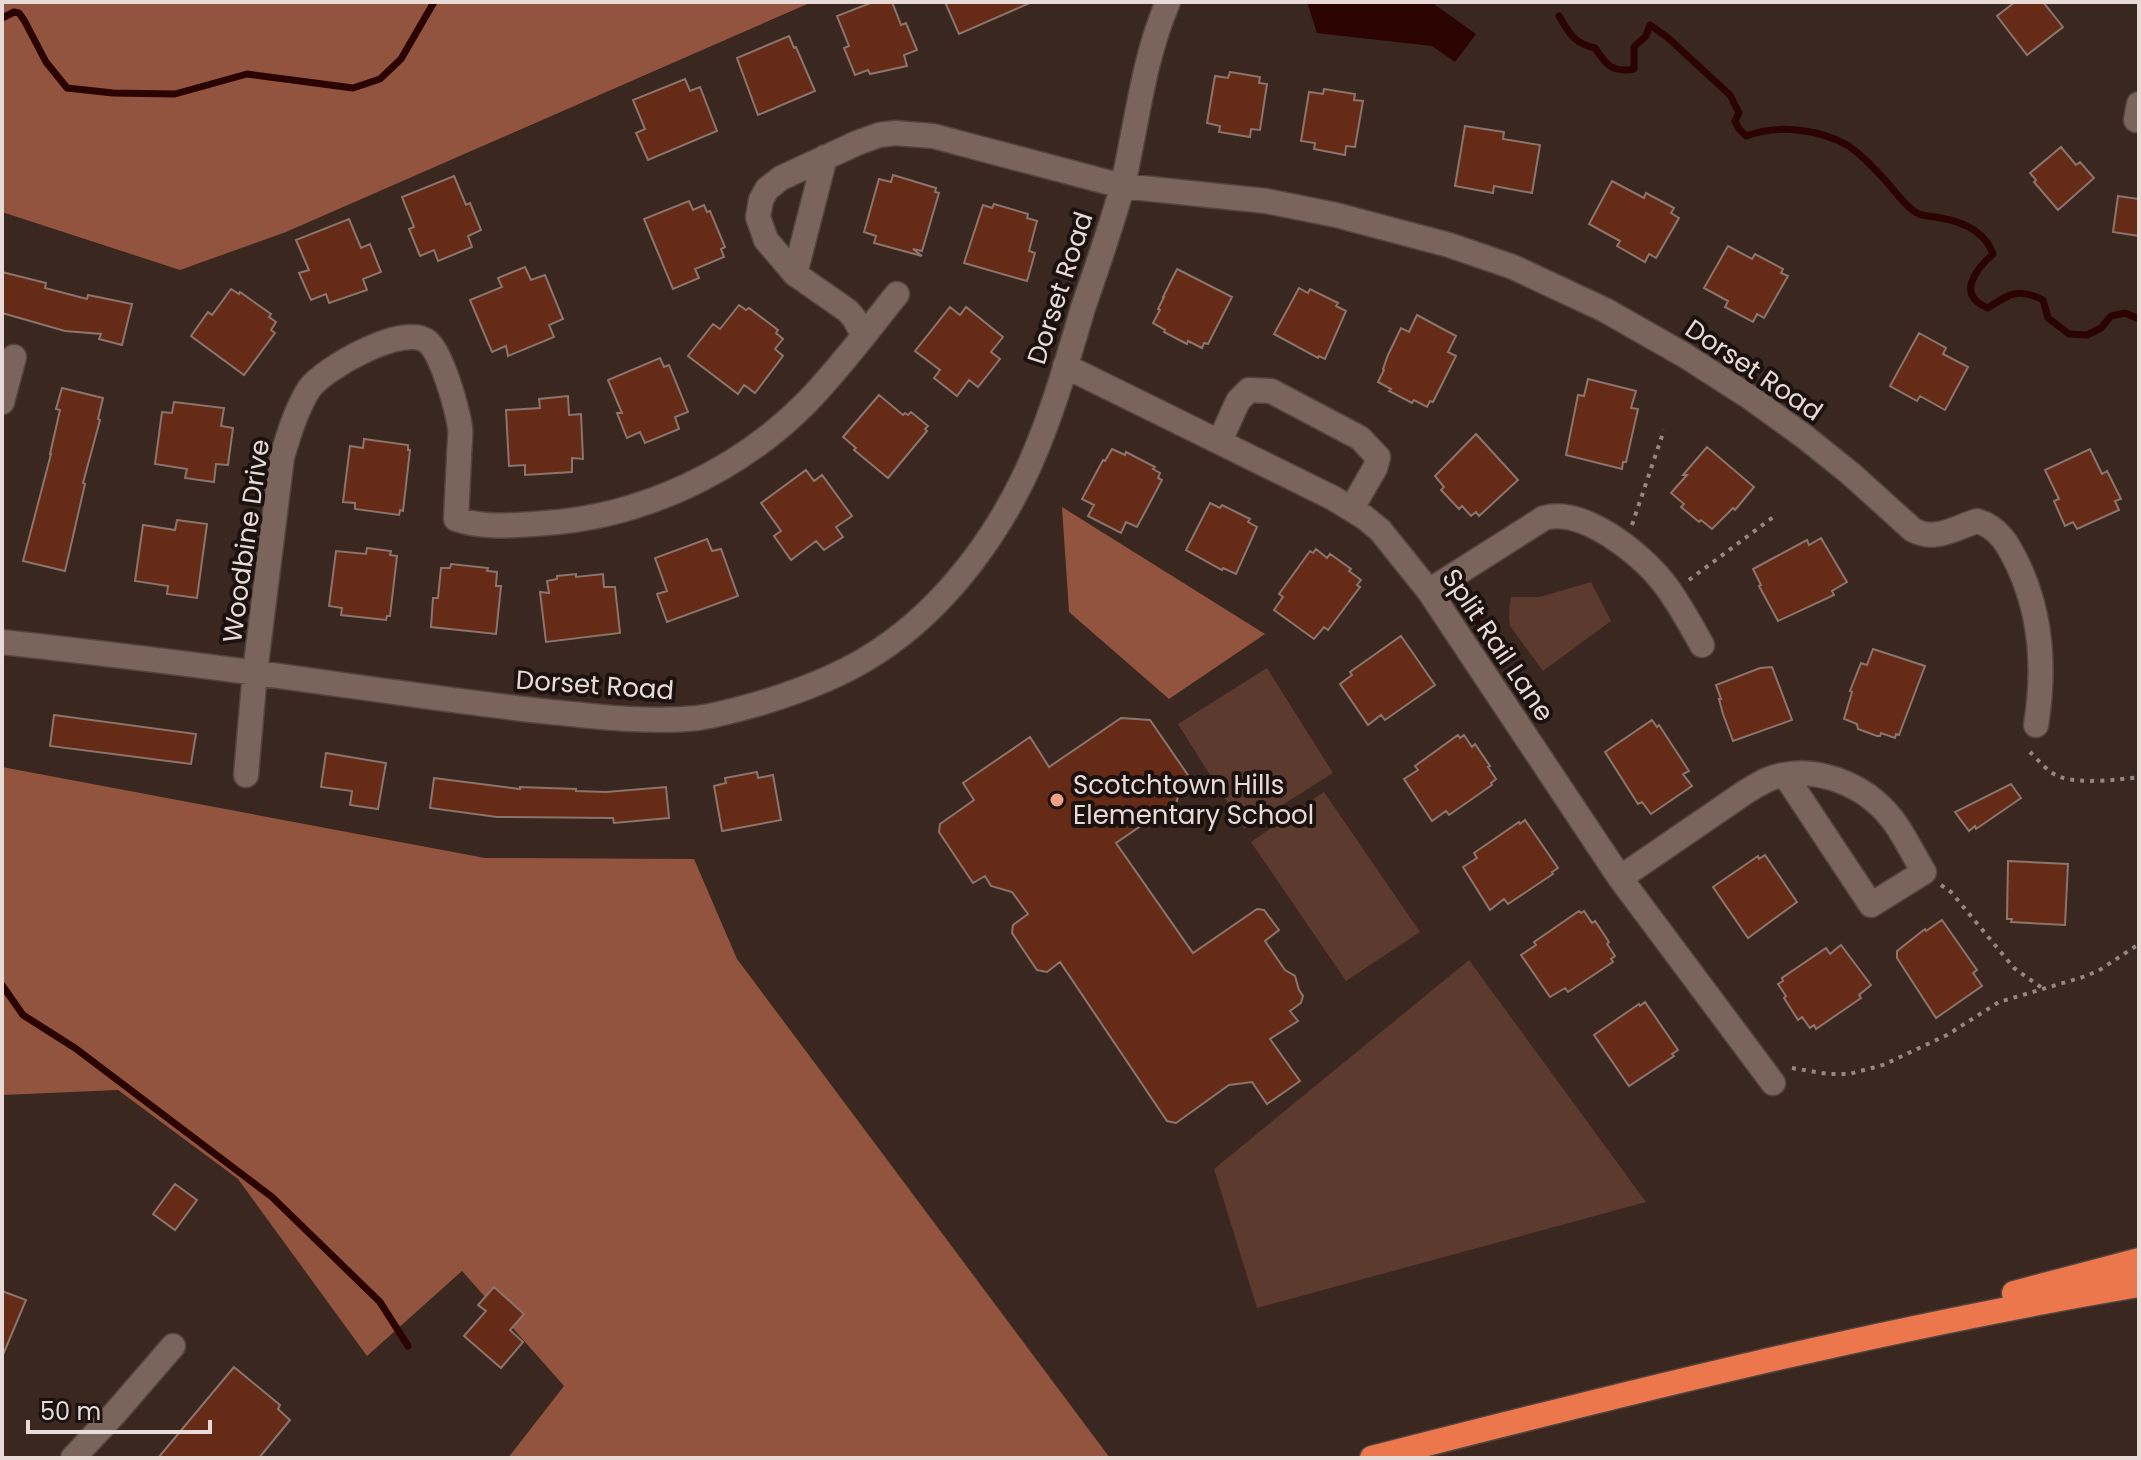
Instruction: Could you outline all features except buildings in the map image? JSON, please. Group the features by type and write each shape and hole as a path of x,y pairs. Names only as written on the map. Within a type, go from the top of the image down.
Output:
{"highway":[{"path":"1849,1342 2058,1280 2139,1260"},
{"path":"1372,1458 1630,1392 1849,1342 2139,1285"}],"street":[{"name":"Dorset Road","path":"2,642 255,672 479,705 648,720 721,714 788,695 837,675 869,657 904,631 942,597 968,567 1008,509 1025,475 1065,366 1122,186 1144,79 1168,2"},
{"path":"897,294 864,336 848,311 795,274 766,240 758,209 767,189 781,178 879,135 914,133 1122,186"},
{"path":"795,274 825,157"},
{"name":"Dorset Road","path":"1122,186 1266,201 1336,215 1449,245 1513,267 1605,310 1751,398 1805,437 1913,530 1930,536 1977,521 1990,526 2012,552 2030,593 2036,618 2041,658 2041,696 2036,725"},
{"name":"Woodbine Drive","path":"255,672 282,457 292,425 311,387 324,374 366,349 398,338 415,336 428,342 443,368 460,429 456,519 515,526 569,522 614,513 648,502 724,467 806,404 864,336"},
{"path":"2,402 14,357"},
{"name":"Split Rail Lane","path":"1065,366 1352,508 1380,530 1429,591 1620,878 1766,1074"},
{"path":"1220,441 1238,401 1249,390 1271,391 1360,438 1378,457 1352,508"},
{"path":"1429,591 1544,518 1554,515 1575,519 1625,546 1661,580 1702,645"},
{"path":"246,775 255,672"},
{"path":"1620,878 1747,791 1768,780 1785,775 1803,773 1836,778 1866,795 1893,820 1924,872 1871,905 1785,775"},
{"path":"73,1458 173,1346"}],"path":[{"path":"1625,546 1664,430"},
{"path":"1671,594 1776,515"},
{"path":"2030,752 2058,777 2118,780 2139,777"},
{"path":"1924,872 1951,892 2014,968 2042,988"},
{"path":"1766,1074 1849,1074 1865,1071 1947,1035 1999,1002 2098,971 2139,944"}],"shaded area":[{"path":"2,2 812,2 286,232 180,270 2,212"},
{"path":"1307,2 1431,2 1476,34 1455,62 1432,46 1317,33"},
{"path":"1062,507 1265,634 1169,699 1069,612"},
{"path":"1591,582 1611,621 1543,671 1510,626 1511,597 1540,597"},
{"path":"1267,668 1333,773 1244,829 1178,724"},
{"path":"2,767 485,858 694,859 737,959 1110,1458 508,1458 564,1386 462,1271 367,1356 238,1179 118,1090 2,1095"},
{"path":"1324,792 1420,932 1346,981 1251,842"},
{"path":"1469,960 1646,1202 1257,1308 1214,1169"}],"waterway":[{"path":"2,18 19,13 46,62 67,88 113,93 175,94 247,74 353,88 380,79 401,59 434,2"},
{"path":"1559,16 1573,37 1595,48 1607,63 1621,70 1634,69 1634,47 1646,36 1650,25 1730,95 1739,113 1735,121 1746,136 1784,129 1810,132 1836,140 1861,156 1913,210 1972,229 1985,239 1993,254 1980,267 1972,282 1971,289 1978,303 1988,308 2014,294 2034,296 2043,300 2048,318 2069,334 2087,335 2101,328 2111,316 2125,313 2139,319"},
{"path":"1463,597 1477,621"},
{"path":"2,985 23,1015 75,1048 272,1197 380,1302 408,1346"}],"place":[{"name":"Scotchtown Hills Elementary School","path":"1057,800"}]}
